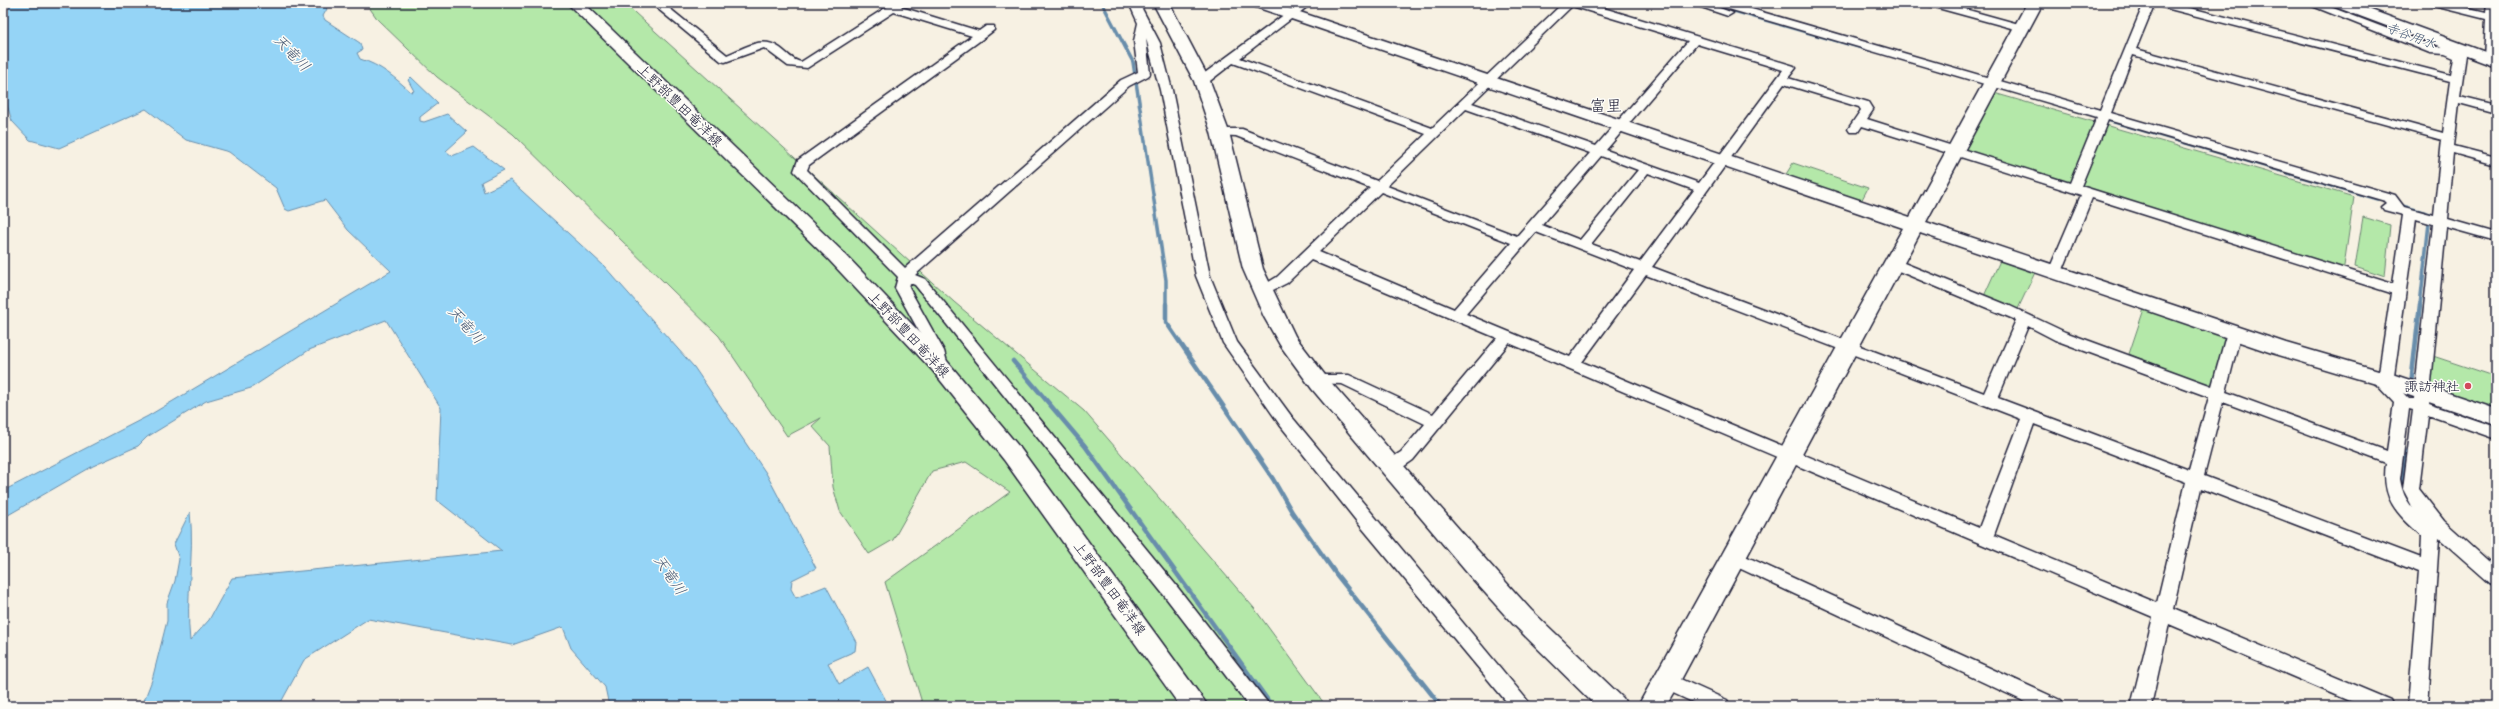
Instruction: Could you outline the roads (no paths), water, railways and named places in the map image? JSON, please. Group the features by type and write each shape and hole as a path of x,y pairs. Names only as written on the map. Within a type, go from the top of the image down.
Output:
{"street":[{"name":"上野部豊田竜洋線","path":"575,3 836,256 940,366 1012,454 1195,706"},
{"path":"656,3 725,59 732,58 760,45 766,45 795,66 804,66 896,5 985,31 803,163 800,171 905,276 920,282 1168,589 1260,706"},
{"path":"1134,3 1154,43 1166,90 1203,276 1230,342 1282,415 1354,506 1522,706"},
{"path":"1161,3 1202,81 1220,132 1253,269 1261,291 1287,340 1316,379 1522,617 1614,706"},
{"path":"1258,3 2234,332 2410,396 2496,432"},
{"path":"1202,81 1307,3"},
{"path":"1261,291 1282,280 1308,252 1569,3"},
{"path":"1573,364 1790,68 1575,3"},
{"path":"1694,3 2103,119 2404,211 2496,237"},
{"path":"1719,3 1989,87"},
{"path":"1931,3 2022,28"},
{"path":"1651,706 1667,681 1732,557 1850,346 2035,3"},
{"path":"2074,188 2149,3"},
{"path":"2158,3 2455,79"},
{"path":"2310,3 2434,51 2446,50 2460,52 2493,60 2494,17 2492,3"},
{"path":"2338,3 2460,52"},
{"path":"2434,3 2494,17"},
{"path":"940,366 937,351 902,288 905,276 1125,82 1144,74 1140,44 1141,28 1144,22"},
{"path":"1457,315 1695,39"},
{"path":"2130,51 2447,143 2496,161"},
{"path":"2460,52 2447,143 2440,221 2410,396 2394,460 2393,489 2401,507 2431,527 2496,578"},
{"path":"1232,59 1434,133"},
{"path":"1782,80 1864,106 1867,110 1857,125 1955,151 2398,290"},
{"path":"2454,98 2496,108"},
{"path":"1464,104 1702,188"},
{"path":"1220,132 1238,132 1520,242"},
{"path":"1583,245 1646,168"},
{"path":"2055,272 2088,193"},
{"path":"2404,211 2398,290 2410,396 2411,489 2431,527 2418,706"},
{"path":"1534,227 1850,346 2428,568"},
{"path":"1308,252 2383,706"},
{"path":"1894,264 2024,318 2060,336 2217,396 2394,460"},
{"path":"1990,400 2024,318"},
{"path":"2141,706 2195,478 2234,332"},
{"path":"1390,466 1407,456 1507,336"},
{"path":"1316,379 1344,379 1436,422"},
{"path":"2410,396 2496,417"},
{"path":"1984,538 2000,490 2030,415"},
{"path":"1732,557 2053,706"},
{"path":"1667,681 1720,706"}],"water":[{"name":"天竜川","path":"3,3 223,3 240,7 239,3 323,3 327,9 323,16 325,20 360,43 362,50 357,53 360,59 381,68 411,92 414,91 408,80 411,77 438,103 420,117 420,121 424,122 447,114 467,132 446,151 452,156 474,147 504,170 481,182 484,192 510,180 604,266 694,367 766,473 816,568 792,580 791,589 796,598 826,586 856,642 855,651 828,663 839,684 868,667 889,706 609,706 605,687 571,648 563,627 512,645 368,619 304,660 279,706 142,706 152,680 167,621 167,603 175,581 179,559 174,544 190,512 190,641 209,620 232,578 502,551 437,500 441,408 386,320 309,350 251,388 206,401 147,437 138,446 93,466 3,518 3,491 148,416 391,271 348,230 325,200 289,211 285,209 276,188 229,152 186,140 146,109 59,148 30,140 12,121 3,92"}],"waterway":[{"path":"1102,3 1133,62 1166,280 1166,322 1273,479 1292,512 1336,574 1441,706"},
{"path":"1706,3 1869,50"},
{"name":"寺谷用水","path":"2326,3 2362,17"},
{"path":"2104,119 2377,199"},
{"path":"2399,205 2430,214 2420,305"},
{"path":"2411,384 2420,304"},
{"path":"1013,361 1085,446 1272,706"},
{"path":"2404,449 2403,493 2414,508"},
{"path":"2489,581 2496,587"}],"place":[{"name":"諏訪神社","path":"2468,386"}],"district":[{"name":"富里","path":"1606,105"}]}
